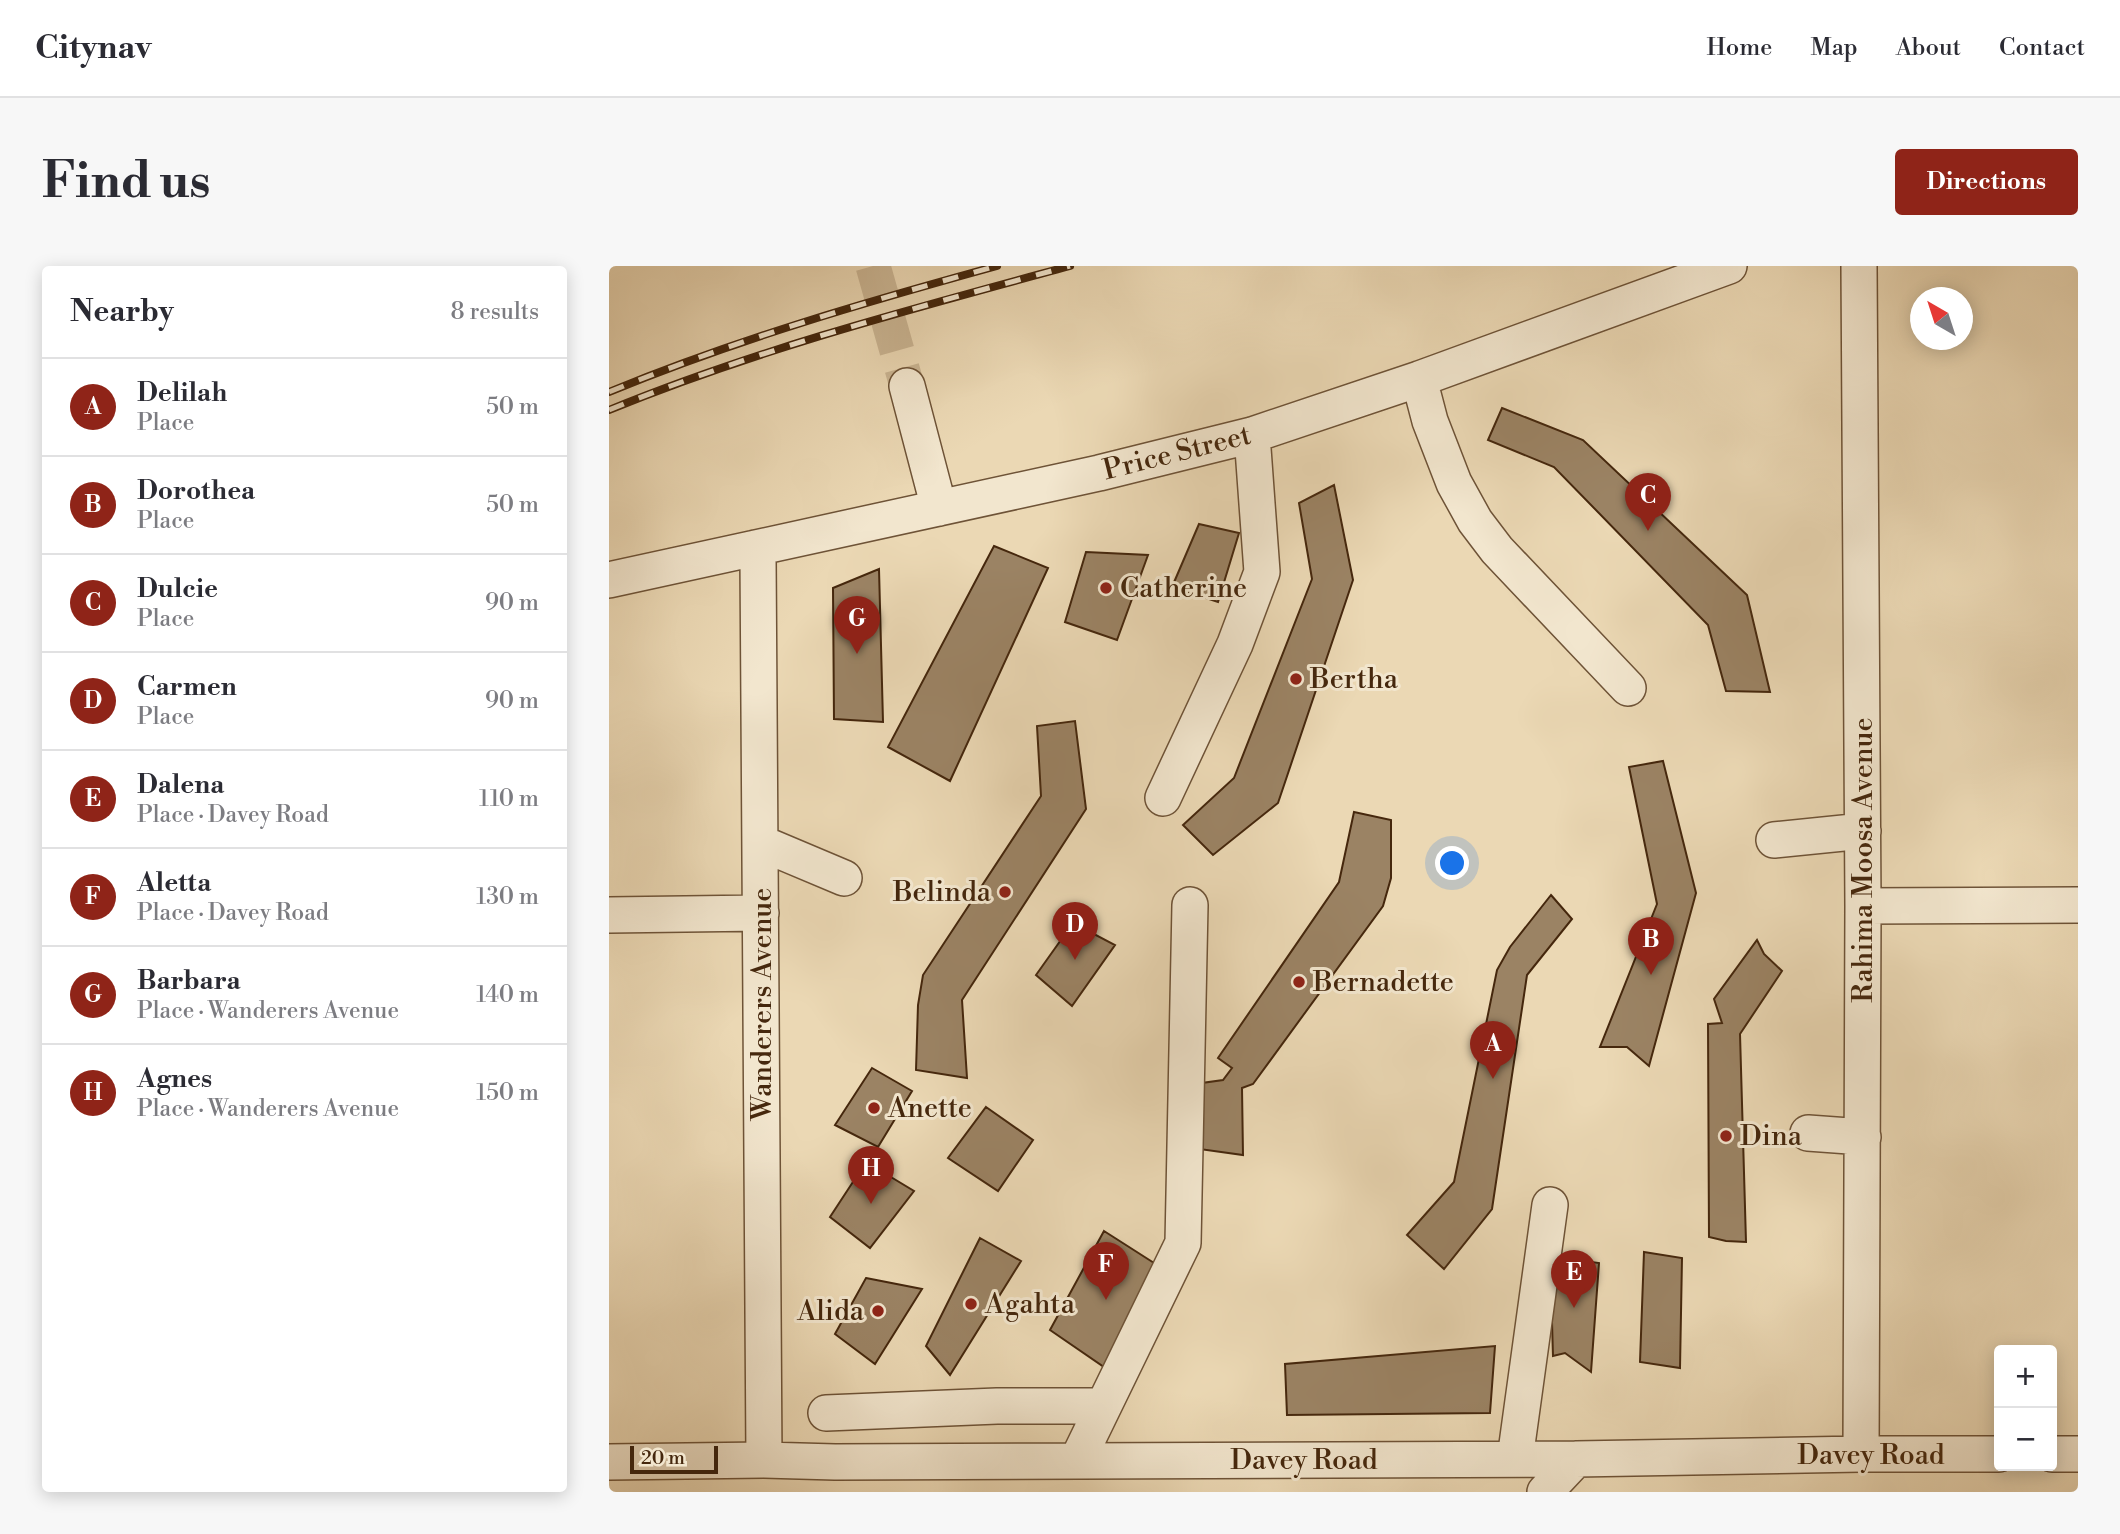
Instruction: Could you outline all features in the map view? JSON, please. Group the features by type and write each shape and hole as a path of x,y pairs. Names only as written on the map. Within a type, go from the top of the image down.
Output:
{"street":[{"name":"Price Street","path":"609,580 1099,473 1252,435 1419,379 1729,266"},
{"name":"Rahima Moosa Avenue","path":"1859,266 1863,831 1861,1454"},
{"path":"1419,379 1430,421 1454,483 1475,520 1497,550 1628,688"},
{"path":"907,386 939,508"},
{"path":"1163,797 1235,644 1262,572 1252,435"},
{"name":"Wanderers Avenue","path":"755,548 758,557 761,843 764,1460"},
{"path":"1774,840 1863,831"},
{"path":"761,843 844,878"},
{"path":"1077,1461 1182,1242 1189,905"},
{"path":"1863,906 2078,905"},
{"path":"609,915 761,913"},
{"path":"1808,1133 1863,1138"},
{"path":"1515,1459 1550,1205"},
{"path":"826,1413 996,1406 1102,1406"},
{"name":"Davey Road","path":"609,1462 764,1460 835,1477 1077,1461 1994,1454"},
{"path":"2057,1454 2078,1454"},
{"path":"1545,1492 1576,1459"}],"building":[{"path":"1502,408 1583,440 1747,595 1770,692 1726,691 1708,625 1554,467 1488,440"},
{"name":"Bertha","path":"1334,485 1353,580 1278,803 1213,855 1183,825 1234,778 1312,579 1299,503"},
{"path":"1199,524 1239,533 1218,602 1172,587"},
{"path":"994,546 1048,568 950,781 888,747"},
{"name":"Catherine","path":"1086,552 1148,555 1117,640 1065,622"},
{"path":"879,569 883,722 834,719 833,588"},
{"name":"Belinda","path":"1075,721 1086,809 962,1000 967,1078 916,1070 918,1005 923,975 1041,796 1037,726"},
{"path":"1663,761 1696,893 1649,1066 1627,1047 1600,1047 1657,904 1629,767"},
{"name":"Bernadette","path":"1354,812 1391,820 1391,878 1383,906 1253,1084 1242,1088 1243,1155 1192,1148 1202,1083 1223,1080 1232,1068 1218,1058 1339,882"},
{"path":"1551,895 1572,919 1527,975 1492,1209 1444,1269 1407,1235 1454,1182 1497,970 1510,947"},
{"path":"1073,923 1115,945 1072,1006 1036,975"},
{"name":"Dina","path":"1757,940 1764,954 1782,971 1740,1034 1746,1242 1726,1241 1709,1237 1708,1024 1722,1023 1714,999"},
{"name":"Anette","path":"872,1068 912,1091 878,1147 835,1125"},
{"path":"986,1107 1033,1140 998,1191 948,1158"},
{"path":"866,1162 914,1191 870,1248 830,1217"},
{"path":"1104,1231 1165,1270 1104,1367 1050,1330"},
{"name":"Agahta","path":"980,1238 1021,1261 950,1375 926,1346"},
{"path":"1644,1252 1682,1258 1680,1368 1640,1362"},
{"path":"1550,1256 1599,1263 1591,1372 1565,1353 1553,1356"},
{"name":"Alida","path":"866,1278 922,1289 875,1364 835,1334"},
{"path":"1495,1346 1490,1413 1287,1415 1285,1364"}],"tunnel":[{"path":"873,266 907,386"}],"railway":[{"path":"609,392 704,355 801,323 997,266"},
{"path":"609,410 779,349 1070,266"}],"place":[{"name":"Dulcie","path":"1648,531"},
{"name":"Catherine","path":"1106,588"},
{"name":"Barbara","path":"857,654"},
{"name":"Bertha","path":"1296,679"},
{"name":"Belinda","path":"1005,892"},
{"name":"Carmen","path":"1075,960"},
{"name":"Dorothea","path":"1651,975"},
{"name":"Bernadette","path":"1299,982"},
{"name":"Delilah","path":"1493,1079"},
{"name":"Anette","path":"874,1108"},
{"name":"Dina","path":"1726,1136"},
{"name":"Agnes","path":"871,1204"},
{"name":"Aletta","path":"1106,1300"},
{"name":"Agahta","path":"971,1304"},
{"name":"Dalena","path":"1574,1308"},
{"name":"Alida","path":"878,1311"}]}
